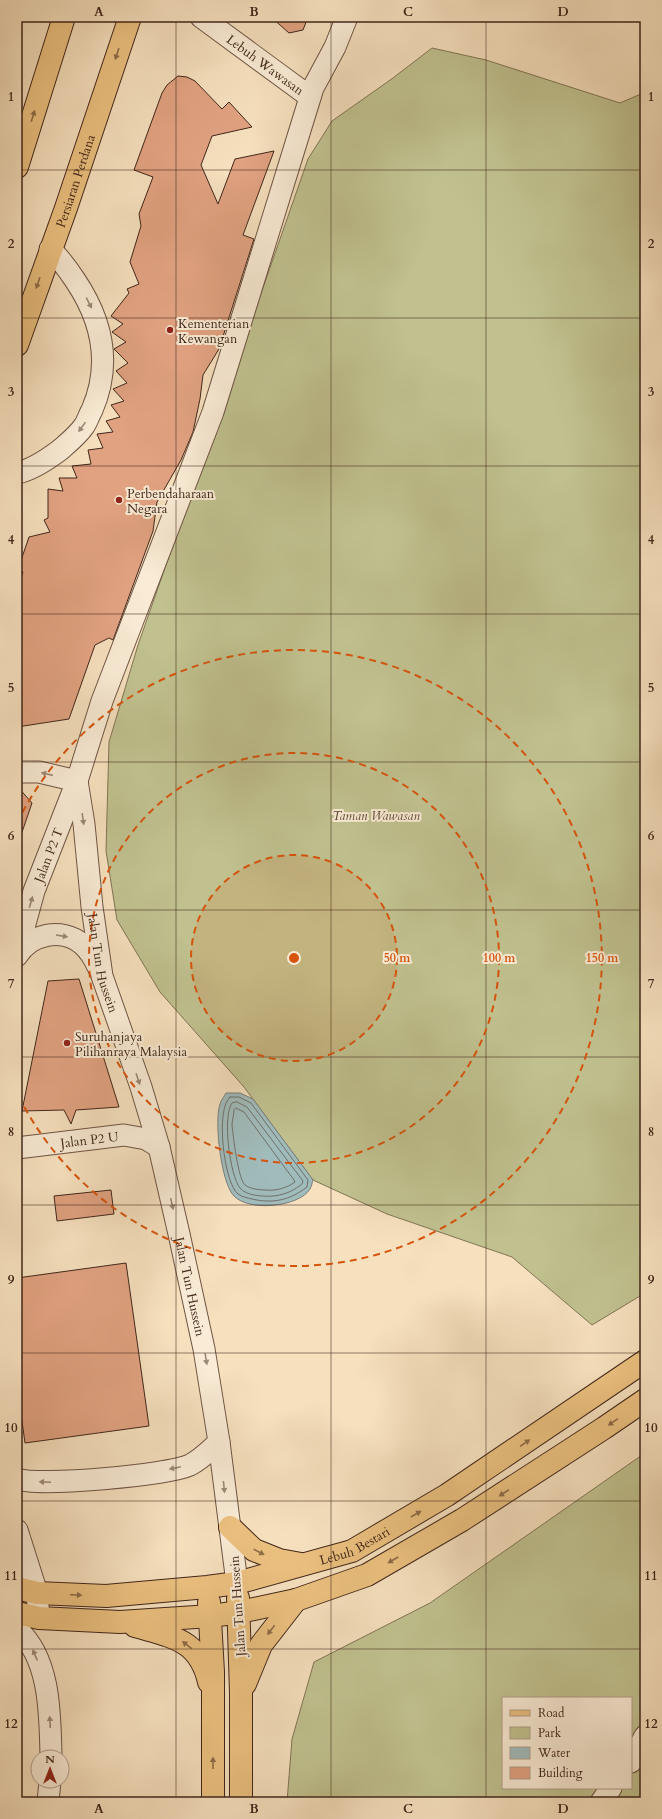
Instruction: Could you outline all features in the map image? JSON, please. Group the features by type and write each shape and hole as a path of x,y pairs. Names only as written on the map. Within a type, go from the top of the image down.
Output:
{"main road":[{"path":"17,167 64,17"},
{"name":"Persiaran Perdana","path":"17,345 50,249 66,208 130,17"},
{"name":"Lebuh Bestari","path":"27,1590 106,1596 207,1587 237,1582 305,1565 352,1551 447,1496 645,1361"},
{"path":"17,1613 39,1618 120,1622 211,1616 240,1612 296,1600 366,1575 462,1520 645,1400"},
{"path":"230,1527 254,1550 280,1560 305,1565"},
{"name":"Jalan Tun Hussein","path":"237,1582 240,1612 241,1802"},
{"name":"Jalan Tun Hussein","path":"207,1587 211,1616 213,1672 213,1802"},
{"path":"241,1693 261,1645 296,1600"},
{"path":"120,1622 178,1638 197,1654 209,1680 213,1719"}],"street":[{"name":"Lebuh Wawasan","path":"201,17 312,92"},
{"name":"Lebuh Wawasan","path":"222,17 312,92"},
{"name":"Jalan P2 T","path":"17,955 34,891 77,781 102,700 213,412 312,92 335,47 347,17"},
{"path":"17,473 48,459 66,445 84,426 95,402 101,379 103,357 100,335 94,313 84,292 61,259 50,249"},
{"path":"17,772 40,772 77,781"},
{"name":"Jalan Tun Hussein","path":"77,781 84,824 92,907 102,976 141,1087 159,1147 204,1349 219,1442 237,1582"},
{"path":"17,955 22,948 32,940 57,934 70,937 81,943 90,953 102,976"},
{"name":"Jalan P2 U","path":"17,1148 124,1135 146,1139 159,1147"},
{"path":"17,1479 48,1483 163,1471 189,1465 202,1458 219,1442"},
{"path":"17,1530 27,1590 39,1618"},
{"path":"17,1629 35,1652 46,1686 50,1749"},
{"path":"632,1760 645,1736"},
{"path":"48,1802 49,1789"},
{"path":"601,1802 611,1789"}],"green space":[{"name":"Taman Wawasan","path":"432,48 486,60 620,103 641,94 645,82 645,1293 592,1325 512,1257 387,1214 313,1180 244,1087 160,992 117,920 106,851 109,742 138,645 308,159 332,121 393,78"},
{"path":"645,1453 645,1802 287,1802 292,1739 314,1662 430,1603"}],"water":[{"path":"226,1093 240,1093 253,1099 313,1180 310,1189 304,1195 296,1200 285,1203 262,1206 241,1201 234,1196 225,1179 218,1137 218,1112 220,1103"}],"building":[{"path":"271,17 308,17 303,30 289,33"},
{"path":"178,76 187,77 195,81 222,109 229,102 252,127 212,136 201,165 218,204 235,159 274,151 243,235 254,239 219,349 203,375 193,432 181,460 157,502 153,531 113,640 109,638 95,645 69,719 17,727 17,589 23,572 17,572 29,537 50,532 44,520 48,518 48,489 63,491 59,478 77,478 72,466 91,464 88,450 103,448 97,434 113,432 106,421 120,417 111,405 124,401 113,389 127,383 116,371 128,363 114,349 126,342 112,332 123,324 111,316 129,293 127,289 139,284 130,262 141,226 139,214 153,177 134,170 162,93 167,85"},
{"path":"17,786 32,803 19,841 17,841"},
{"name":"Suruhanjaya Pilihanraya Malaysia","path":"79,979 119,1107 76,1110 71,1124 64,1110 22,1111 48,981"},
{"path":"111,1190 114,1214 57,1221 54,1196"},
{"path":"126,1263 149,1426 25,1443 17,1385 17,1278"}],"place":[{"name":"Kementerian Kewangan","path":"170,330"},
{"name":"Perbendaharaan Negara","path":"119,500"},
{"name":"Suruhanjaya Pilihanraya Malaysia","path":"67,1043"}]}
